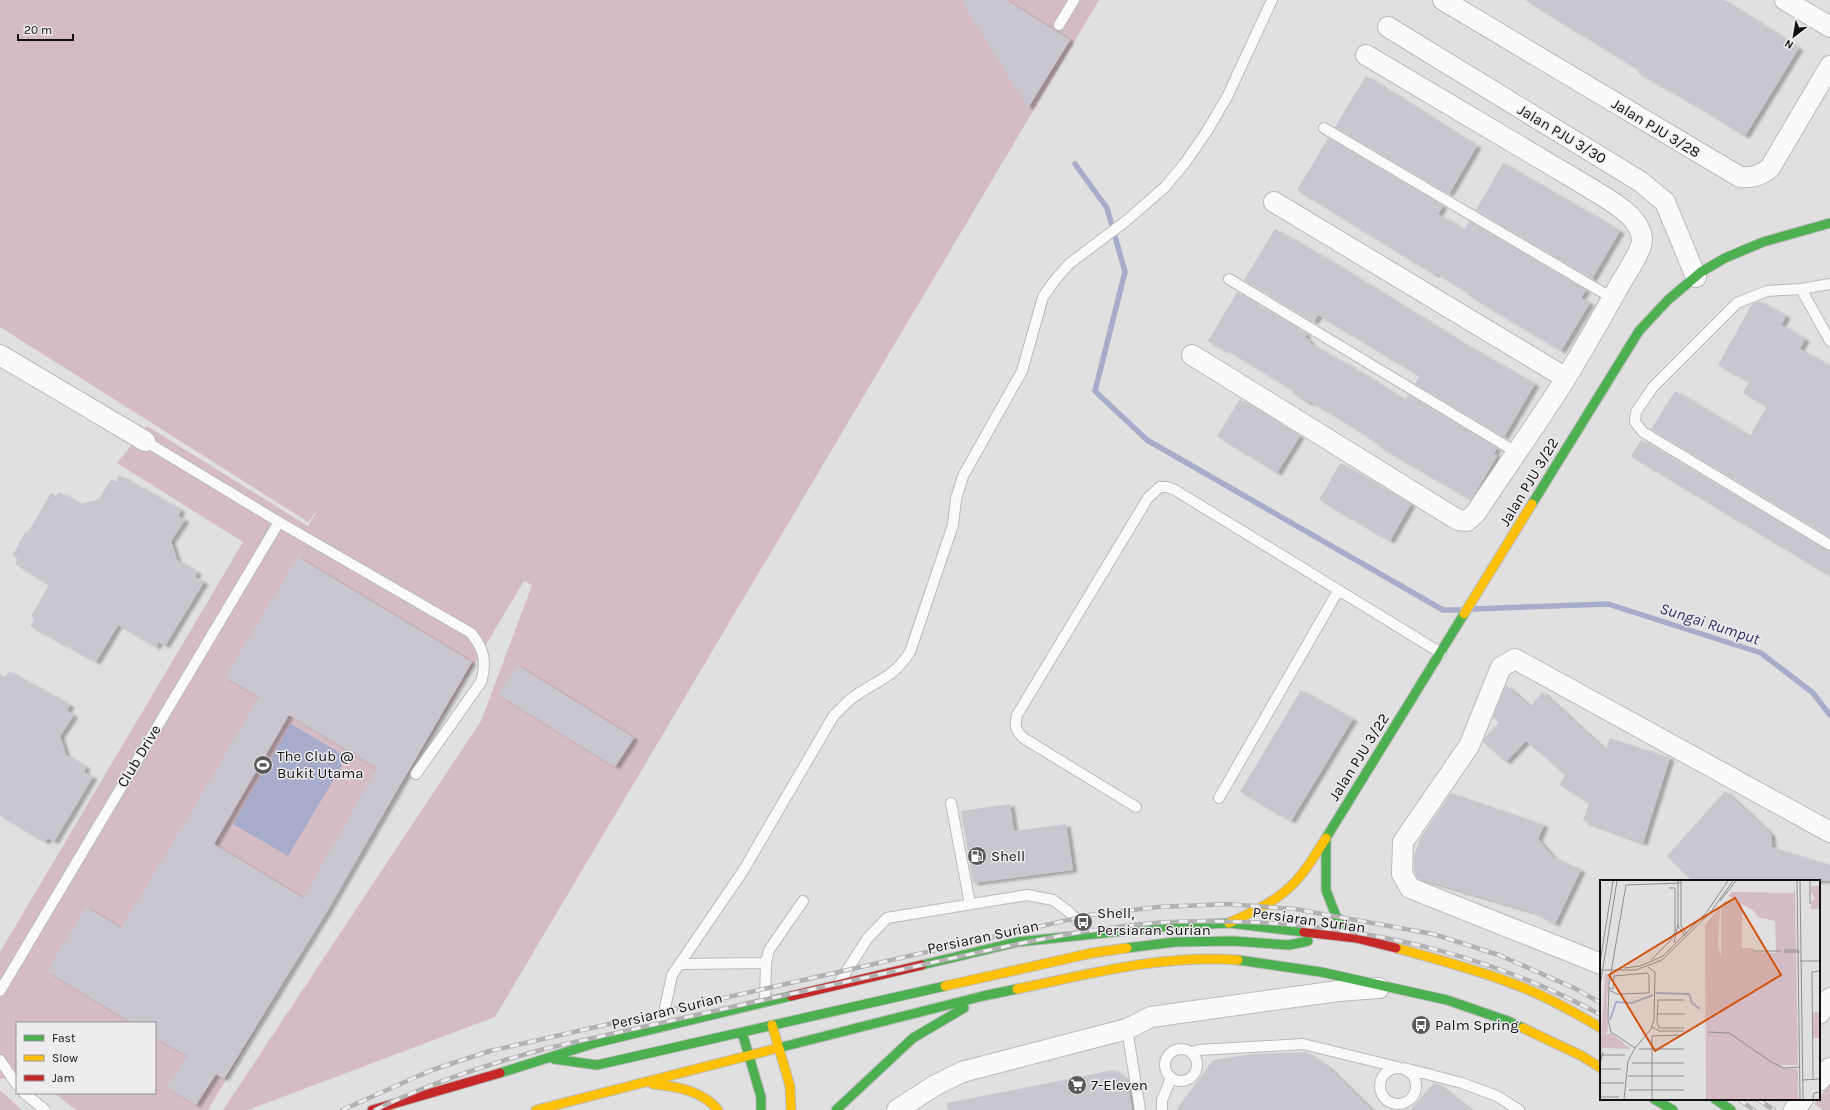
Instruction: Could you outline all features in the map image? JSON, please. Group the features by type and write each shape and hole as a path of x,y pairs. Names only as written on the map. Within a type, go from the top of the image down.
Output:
{"main road":[{"name":"Jalan PJU 3/22","path":"1229,923 1262,908 1289,888 1306,869 1639,331 1668,300 1696,277 1724,258 1764,242 1830,223"},
{"path":"1326,838 1326,890 1336,916 1356,938"},
{"name":"Persiaran Surian","path":"372,1110 551,1058 595,1043 1017,942 1090,933 1172,926 1229,923 1356,938 1448,962 1514,984 1583,1017 1600,1027"},
{"path":"551,1058 597,1065 1092,953 1175,942 1233,941 1289,945 1330,935"},
{"path":"536,1110 569,1106 645,1082 983,996 1137,964 1180,959 1236,960 1321,972 1447,1000 1508,1021 1582,1056 1600,1067"},
{"path":"836,1110 913,1038 983,996"},
{"path":"772,1025 790,1086 791,1110"},
{"path":"742,1032 750,1055 761,1097 760,1110"},
{"path":"645,1082 692,1091 715,1105 718,1110"},
{"path":"1656,1100 1673,1110"},
{"path":"1716,1100 1731,1110"}],"street":[{"name":"Jalan PJU 3/28","path":"1443,0 1740,177 1751,178 1770,168 1830,66"},
{"path":"1785,0 1830,27"},
{"name":"Jalan PJU 3/30","path":"1388,27 1641,182 1654,192 1665,202 1696,277"},
{"path":"1192,355 1458,520 1467,521 1474,514 1566,378 1638,253 1642,241 1639,228 1620,207 1366,55"},
{"path":"1479,122 1495,93"},
{"path":"1511,141 1528,113"},
{"path":"1274,202 1566,378"},
{"path":"0,355 145,441"},
{"path":"1600,964 1410,888 1402,874 1403,842 1469,746 1501,667 1515,659 1830,832"},
{"path":"896,1110 934,1086 962,1072 1127,1029 1152,1017 1338,991 1391,987"},
{"path":"1820,1013 1830,998"},
{"path":"1820,1080 1830,1068"},
{"path":"1794,1110 1803,1100"}],"lane":[{"path":"1059,25 1074,0"},
{"path":"661,1027 672,975 684,964 743,871 834,715 854,697 889,676 900,667 910,652 953,525 956,499 963,476 1022,371 1043,297 1069,264 1126,222 1165,187 1185,163 1227,97 1272,0"},
{"path":"1324,128 1612,298"},
{"path":"1229,279 1516,452"},
{"path":"1830,284 1801,289 1767,291 1736,303 1653,387 1636,412 1635,422 1643,432 1830,544"},
{"path":"1801,289 1830,341"},
{"path":"145,441 278,522 458,624 471,633 479,643 483,656 485,670 481,682 416,774"},
{"path":"1136,807 1025,739 1018,733 1014,724 1017,715 1154,491 1160,487 1167,487 1175,490 1441,653"},
{"name":"Club Drive","path":"0,991 278,522"},
{"path":"1219,798 1338,591"},
{"path":"951,803 970,904"},
{"path":"838,985 867,940 887,918 1027,895 1053,900 1090,933"},
{"path":"765,1002 764,963 769,950 803,901"},
{"path":"684,964 764,963"},
{"path":"1127,1029 1140,1110"},
{"path":"1191,1053 1198,1050 1303,1044 1462,1083 1497,1096 1519,1110"},
{"path":"1180,1049 1191,1053 1197,1066 1194,1075 1186,1081 1171,1078 1165,1069 1166,1058 1170,1053 1180,1049"},
{"path":"0,1060 16,1084"},
{"path":"1162,1110 1162,1100 1171,1078"},
{"path":"25,1094 45,1110"}],"shaded area":[{"path":"0,0 1099,0 495,1017 248,1110 223,1110 481,721 532,585 524,581 208,1110 76,1110 55,1094 156,1094 156,1022 16,1022 16,1075 0,1079 0,952 243,542 117,463 147,426 308,526 319,508 308,522 0,327"},
{"path":"1830,1084 1830,1110 1823,1110 1814,1104 1817,1100 1820,1100 1820,1096"},
{"path":"0,1090 22,1110 0,1110"}],"water":[{"path":"291,724 347,757 288,856 233,824"}],"building":[{"path":"961,0 1006,0 1070,40 1028,108"},
{"path":"1525,0 1724,0 1799,48 1745,136 1638,73 1639,70"},
{"path":"1366,76 1477,146 1449,194 1335,127"},
{"path":"1328,138 1443,206 1438,214 1464,230 1469,221 1586,290 1581,298 1590,303 1561,351 1468,295 1469,293 1436,273 1435,275 1297,190"},
{"path":"1503,163 1620,231 1592,279 1476,210"},
{"path":"1275,229 1334,263 1468,346 1535,384 1504,437 1415,384 1419,376 1355,337 1318,315 1314,322 1244,280"},
{"path":"1237,292 1307,334 1305,337 1310,341 1310,343 1341,362 1342,361 1405,400 1408,395 1497,448 1494,454 1497,456 1471,500 1378,446 1379,444 1346,423 1309,401 1308,403 1293,393 1294,391 1225,349 1224,350 1208,341"},
{"path":"1759,301 1786,316 1781,325 1805,339 1800,349 1830,366 1830,537 1651,429 1675,391 1750,436 1767,406 1743,393 1749,382 1718,365 1752,304"},
{"path":"1240,399 1300,436 1277,473 1217,436"},
{"path":"1641,440 1830,551 1830,576 1631,456"},
{"path":"1340,463 1411,504 1390,541 1319,500"},
{"path":"119,475 181,510 178,516 185,520 171,541 177,560 197,572 195,577 204,582 165,646 159,642 156,647 118,625 96,662 30,626 34,619 31,616 49,585 15,564 18,559 12,556 26,531 28,532 51,493 56,496 59,492 81,504 99,499 111,479 116,482"},
{"path":"298,557 472,662 326,913 224,1079 216,1074 196,1105 167,1087 187,1056 156,1038 156,1022 130,1022 47,971 86,907 121,928 259,697 225,677","holes":["289,715 377,768 303,898 214,844"]},
{"path":"517,665 634,738 615,767 499,695"},
{"path":"9,671 70,705 67,711 74,715 60,736 66,755 86,767 84,772 93,777 54,842 48,838 45,842 0,816 0,674 5,677"},
{"path":"1506,685 1530,707 1542,692 1605,750 1610,738 1670,758 1643,843 1583,821 1589,803 1560,785 1565,775 1526,741 1506,762 1483,742 1485,737 1499,723 1493,717"},
{"path":"1301,690 1353,719 1291,821 1240,792"},
{"path":"1725,791 1771,834 1772,847 1830,865 1830,881 1691,880 1667,856"},
{"path":"1451,793 1544,825 1538,839 1553,857 1581,870 1555,924 1533,912 1417,878 1414,871 1414,856 1421,837"},
{"path":"1010,804 1014,831 1066,824 1073,870 973,883 961,811"},
{"path":"1306,1052 1328,1067 1372,1110 1176,1110 1213,1060 1253,1054"},
{"path":"1114,1070 1127,1080 1132,1110 948,1110 947,1103"},
{"path":"1434,1083 1436,1083 1471,1110 1410,1110"}],"waterway":[{"path":"1075,164 1107,208 1125,272 1095,391 1147,440 1443,610 1460,610"},
{"name":"Sungai Rumput","path":"1473,609 1608,604 1761,653 1813,693 1830,715"}],"railway":[{"path":"342,1110 432,1070 490,1051 1090,915 1158,907 1227,904 1295,909 1433,934 1499,955 1574,988 1600,1002"},
{"path":"375,1110 417,1091 460,1075 548,1048 1015,944 1084,932 1154,923 1183,921 1269,923 1313,927 1398,941 1481,963 1561,995 1600,1014"},
{"path":"1739,1100 1754,1110"},
{"path":"1759,1100 1774,1110"}],"traffic: fast":[{"path":"1532,504 1639,331 1668,300 1701,272 1725,258 1763,242 1830,223"},
{"path":"1356,938 1336,916 1326,890 1326,838 1464,614"},
{"path":"922,965 1017,942 1172,926 1229,923 1304,932"},
{"path":"1127,948 1175,942 1233,941 1289,945 1308,941"},
{"path":"1238,960 1321,972 1447,1000 1508,1021 1523,1028"},
{"path":"554,1059 597,1065 945,986"},
{"path":"778,1048 983,996 1017,989"},
{"path":"500,1073 595,1043 791,996"},
{"path":"836,1110 913,1038 964,1008"},
{"path":"742,1032 761,1097 761,1110"},
{"path":"1656,1100 1673,1110"},
{"path":"1716,1100 1731,1110"}],"traffic: slow":[{"path":"1464,614 1532,504"},
{"path":"1229,923 1263,906 1287,890 1303,873 1326,838"},
{"path":"945,986 1092,953 1127,948"},
{"path":"1396,948 1441,960 1514,984 1558,1004 1600,1027"},
{"path":"1017,989 1099,972 1154,963 1182,960 1238,960"},
{"path":"772,1025 790,1086 791,1110"},
{"path":"1523,1028 1582,1056 1600,1067"},
{"path":"536,1110 778,1048"},
{"path":"653,1084 680,1088 697,1094 712,1103 718,1110"}],"traffic: jam":[{"path":"1304,932 1356,938 1396,948"},
{"path":"791,996 922,965"},
{"path":"372,1110 500,1073"}],"place":[{"name":"The Club @ Bukit Utama","path":"263,765"},
{"name":"Shell","path":"977,856"},
{"name":"Shell, Persiaran Surian","path":"1083,922"},
{"name":"Palm Spring","path":"1421,1025"},
{"name":"7-Eleven","path":"1077,1085"}]}
